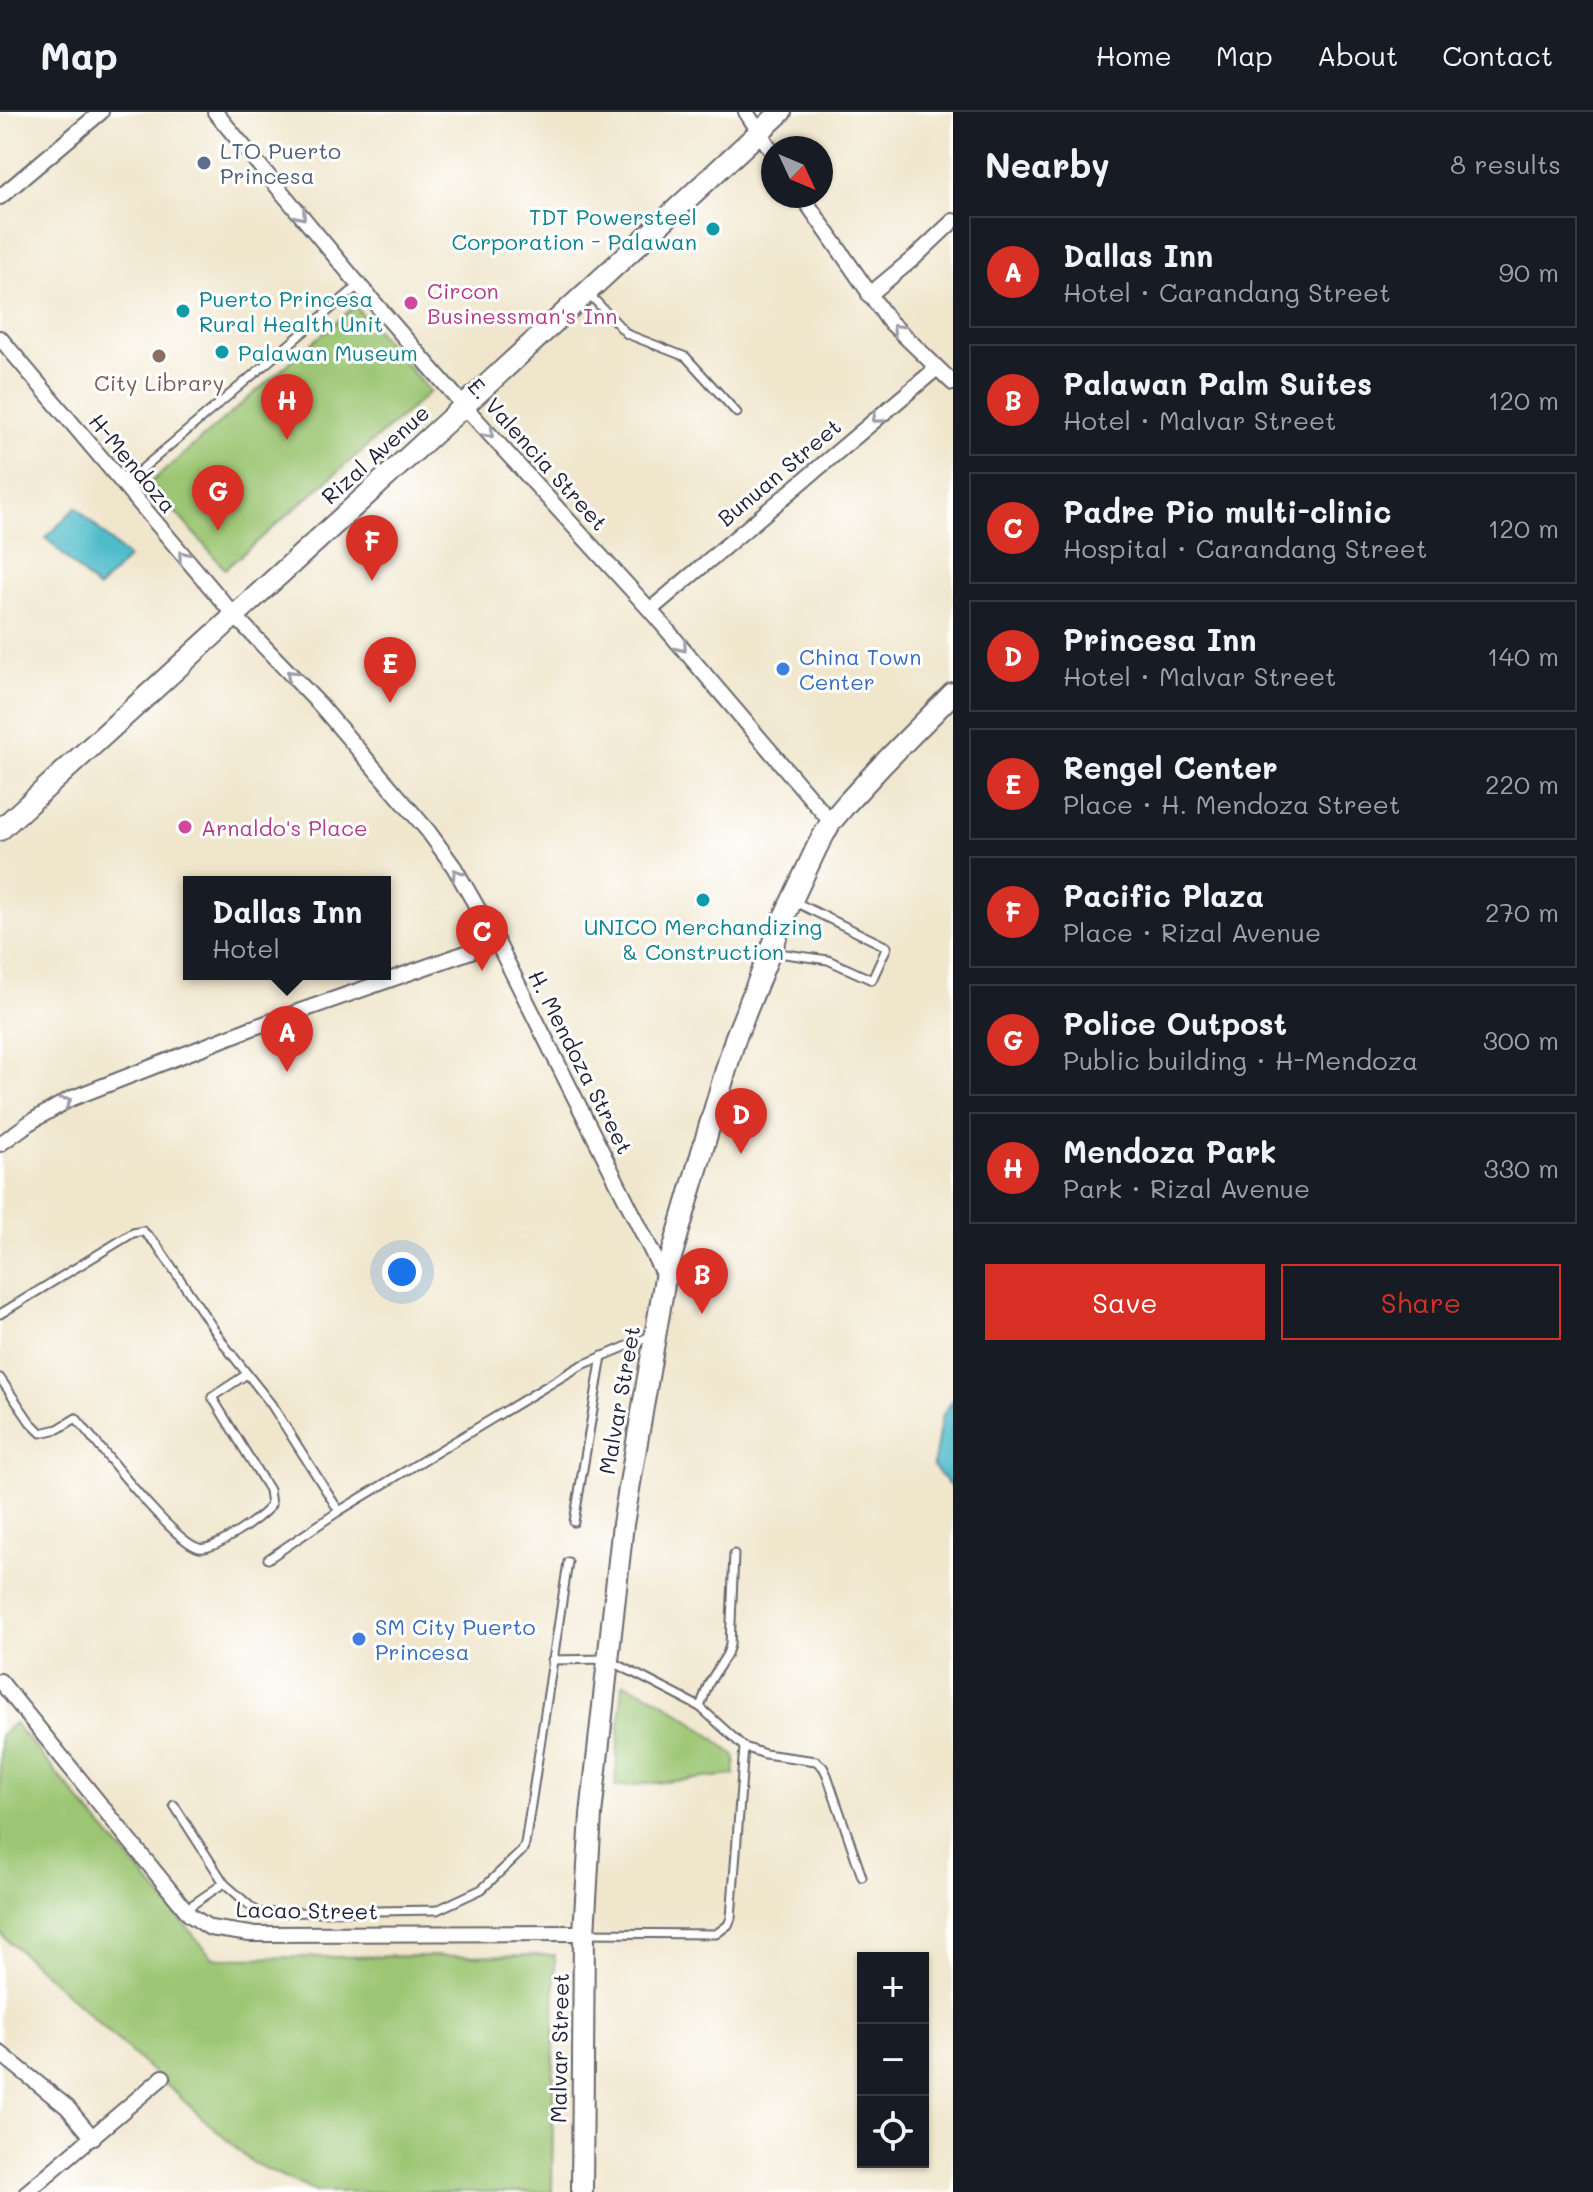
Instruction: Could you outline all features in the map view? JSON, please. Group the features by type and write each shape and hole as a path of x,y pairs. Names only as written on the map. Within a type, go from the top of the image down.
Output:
{"main road":[{"name":"Rizal Avenue","path":"0,830 781,112"},
{"name":"Malvar Street","path":"582,2192 584,1933 591,1815 625,1510 665,1278 735,1039 791,900 831,822 953,693"}],"street":[{"path":"0,197 101,112"},
{"name":"E. Valencia Street","path":"215,112 359,285 464,406 650,610 831,822"},
{"path":"746,112 762,136"},
{"path":"810,208 888,320 953,383"},
{"path":"869,295 953,221"},
{"name":"H-Mendoza","path":"0,338 234,615"},
{"name":"Bunuan Street","path":"650,610 937,368"},
{"name":"H. Mendoza Street","path":"234,615 321,706 428,831 454,867 497,942 665,1278"},
{"path":"391,979 497,942"},
{"path":"0,1144 70,1099 252,1028 389,980"},
{"name":"Lacao Street","path":"0,1681 190,1915 210,1928 250,1934 584,1933"},
{"path":"0,2053 67,2107 93,2138"},
{"path":"27,2192 163,2077"}],"lane":[{"path":"123,485 359,285"},
{"path":"586,292 627,334 686,357 737,413"},
{"path":"769,952 828,960 872,980 887,947 791,900"},
{"path":"0,1314 133,1233 143,1231 157,1245 226,1347 271,1404 339,1511"},
{"path":"268,1559 339,1511 580,1366 655,1334"},
{"path":"574,1522 602,1356"},
{"path":"0,1378 41,1433 58,1429 76,1418 158,1515 188,1543 206,1548 265,1513 271,1505 269,1490 212,1397 247,1374"},
{"path":"700,1707 730,1645 734,1554"},
{"path":"174,1805 224,1883 258,1913 437,1910 482,1889 522,1851 525,1844 568,1562"},
{"path":"552,1660 607,1659 700,1707 744,1747 765,1754 816,1761 823,1767 862,1877"},
{"path":"584,1933 706,1935 716,1934 728,1925 744,1747"},
{"path":"186,1909 224,1883"}],"green space":[{"path":"355,306 430,392 225,569 150,483"},
{"path":"623,1683 669,1706 723,1746 736,1757 734,1775 615,1787"},
{"path":"14,1723 213,1958 555,1955 552,2192 316,2192 251,2162 0,1933 0,1736"}],"water":[{"path":"76,507 128,558 98,589 46,538"},
{"path":"953,1400 953,1490 933,1466 942,1416"}],"place":[{"name":"LTO Puerto Princesa","path":"204,163"},
{"name":"TDT Powersteel Corporation - Palawan","path":"713,229"},
{"name":"Circon Businessman's Inn","path":"411,303"},
{"name":"Puerto Princesa Rural Health Unit","path":"183,311"},
{"name":"Palawan Museum","path":"222,352"},
{"name":"City Library","path":"159,356"},
{"name":"Mendoza Park","path":"287,440"},
{"name":"Police Outpost","path":"218,531"},
{"name":"Pacific Plaza","path":"372,581"},
{"name":"China Town Center","path":"783,669"},
{"name":"Rengel Center","path":"390,703"},
{"name":"Arnaldo's Place","path":"185,827"},
{"name":"UNICO Merchandizing & Construction","path":"703,900"},
{"name":"Padre Pio multi-clinic","path":"482,971"},
{"name":"Dallas Inn","path":"287,1072"},
{"name":"Princesa Inn","path":"741,1154"},
{"name":"Palawan Palm Suites","path":"702,1314"},
{"name":"SM City Puerto Princesa","path":"359,1639"}]}
